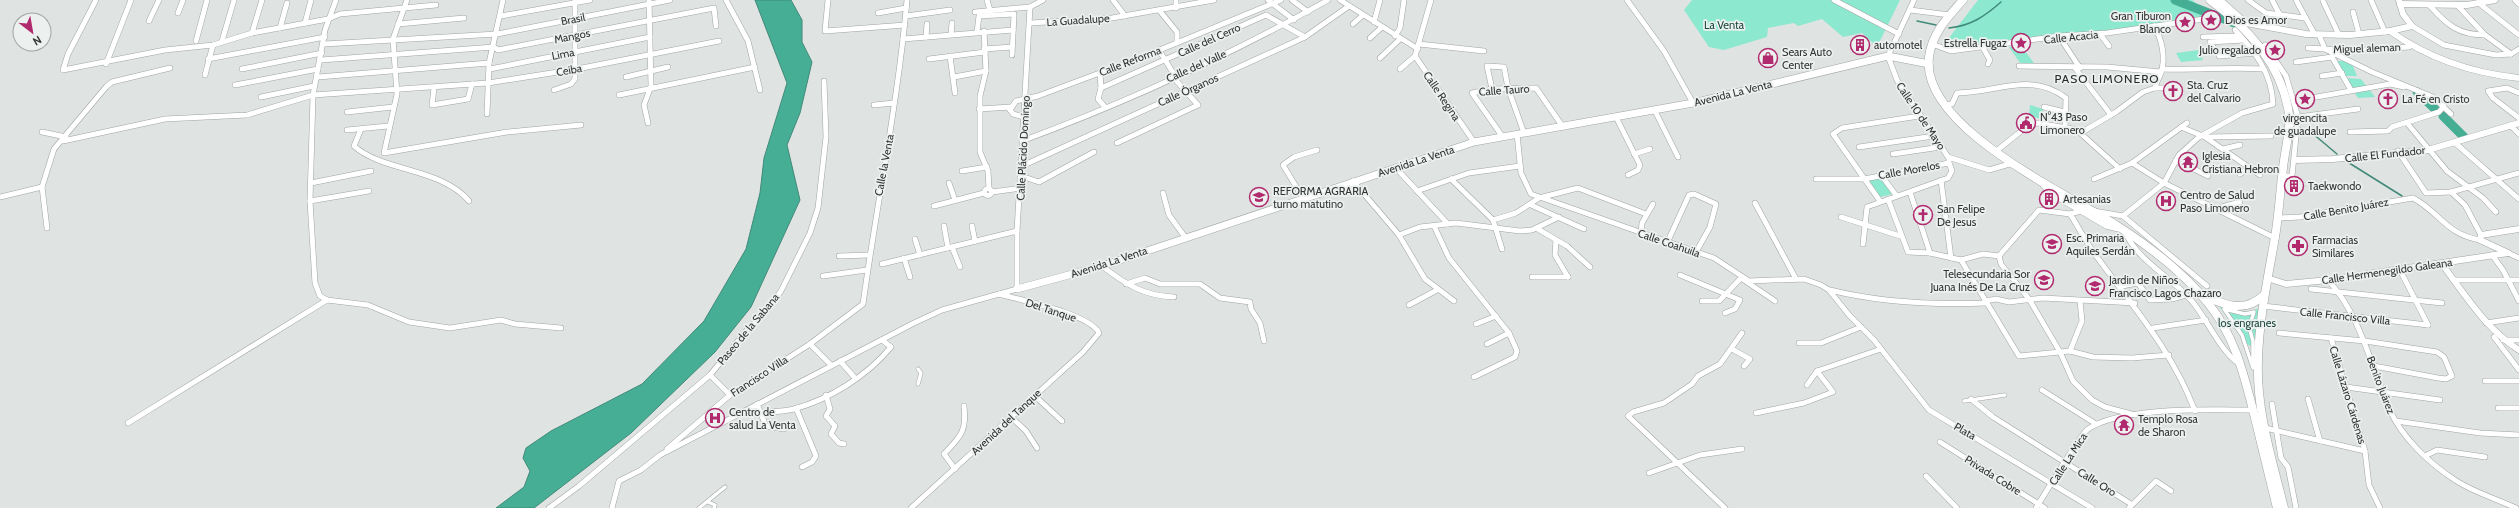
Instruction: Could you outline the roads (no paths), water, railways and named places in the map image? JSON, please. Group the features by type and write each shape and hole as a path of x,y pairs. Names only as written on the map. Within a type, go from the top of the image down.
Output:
{"highway":[{"path":"1962,0 1950,15 1932,44 1929,64 1934,88 1944,105 1966,130 1995,152 2093,211 2123,231 2174,269 2197,291 2228,333 2242,367 2277,508"},
{"path":"2217,1 2264,48 2276,70 2287,106 2288,128 2279,218 2264,295 2257,377 2265,428 2284,508"},
{"path":"2197,291 2222,304 2238,308 2253,305 2264,295"}],"main road":[{"name":"Avenida La Venta","path":"1017,289 1102,266 1395,167 1474,142 1654,111 1888,56 1929,64"}],"street":[{"path":"96,0 68,54 63,70 106,64 165,50 213,45 222,41 252,34 328,19 340,14 365,10 436,5"},
{"path":"106,64 131,0"},
{"path":"149,21 159,0"},
{"path":"178,13 183,0"},
{"path":"196,41 207,0"},
{"path":"222,41 234,0"},
{"path":"252,34 262,0"},
{"path":"305,23 311,0"},
{"path":"336,0 328,19 318,69 318,77 314,86 313,95 310,201 315,283 320,296 327,300 368,305 409,322 450,328 501,320 515,324 560,328"},
{"path":"407,0 393,39 396,90 384,153 481,136 551,126 581,125"},
{"path":"487,114 490,69 489,63 501,16 503,0"},
{"path":"501,16 575,1 590,0"},
{"name":"Brasil","path":"324,44 497,34 650,2 670,0"},
{"path":"726,0 748,41 760,90"},
{"path":"828,0 825,31 906,25"},
{"name":"Calle la Venta","path":"863,304 869,255 906,25 907,0"},
{"path":"987,0 990,10"},
{"path":"975,12 1030,7 1043,0"},
{"path":"1113,0 1126,16"},
{"path":"1176,0 1176,8"},
{"name":"La Guadalupe","path":"1031,23 1126,16 1214,0"},
{"path":"1268,0 1294,20"},
{"name":"Calle Reforma","path":"979,111 1010,108 1016,101 1025,100 1100,73 1178,43 1281,0"},
{"path":"1292,0 1308,12"},
{"name":"Calle del Valle","path":"1022,141 1056,129 1286,25 1328,0"},
{"path":"1340,0 1395,36 1418,47 1484,51"},
{"path":"1374,22 1380,0"},
{"path":"1395,36 1400,28 1404,0"},
{"path":"1400,69 1415,56 1431,0"},
{"path":"1627,0 1664,51 1692,103"},
{"path":"1834,0 1899,34"},
{"path":"1888,56 1914,0"},
{"path":"2248,0 2260,10 2280,16 2305,18"},
{"path":"2272,0 2280,16"},
{"path":"2296,0 2305,18 2325,49 2332,56 2352,90"},
{"path":"2371,0 2387,31 2409,47 2438,60 2493,74 2519,78"},
{"path":"2399,2 2430,6 2458,6 2480,4 2495,0"},
{"path":"2515,0 2519,4"},
{"path":"554,90 571,84 576,79 577,35 575,1"},
{"path":"2217,1 2246,23 2317,35 2359,34 2387,31 2412,26"},
{"path":"648,123 644,105 650,88 651,71 650,2"},
{"path":"2323,2 2339,35"},
{"path":"2399,2 2412,26 2444,45 2496,54 2511,54 2519,49"},
{"path":"280,28 287,3"},
{"path":"2480,4 2519,35"},
{"name":"Calle Órganos","path":"1022,166 1305,37 1349,6"},
{"path":"2430,6 2456,32 2473,36 2485,35"},
{"path":"2458,6 2485,35 2511,54"},
{"name":"Calle Plácido Domingo","path":"1017,289 1017,231 1031,23 1030,7"},
{"name":"Mangos","path":"321,60 494,47 498,50 714,8 716,26"},
{"path":"878,13 906,8"},
{"path":"906,16 950,10"},
{"path":"1159,10 1177,32 1178,43"},
{"path":"1910,10 1950,15"},
{"path":"2353,12 2359,34"},
{"path":"977,32 977,19 984,15 1014,14 1012,55"},
{"name":"Calle del Cerro","path":"1101,88 1266,15 1286,25"},
{"path":"1353,24 1363,15"},
{"path":"398,24 464,18"},
{"name":"Calle Acacia","path":"1932,44 1951,51 1983,48 2059,36 2100,34 2210,18"},
{"path":"951,34 952,23"},
{"path":"926,37 927,24"},
{"path":"1286,25 1305,37"},
{"path":"2154,26 2162,41 2162,70 2155,88"},
{"path":"1370,38 1382,27"},
{"path":"903,39 984,31 1013,30"},
{"path":"2123,216 2164,183 2176,160 2203,136 2242,114 2273,104 2272,87 2264,69 2254,53 2234,30"},
{"path":"984,31 986,71 979,111 980,152 987,167 991,190"},
{"path":"2100,34 2109,46"},
{"path":"2059,36 2078,68 2111,115"},
{"path":"2203,36 2242,38"},
{"path":"208,59 324,37"},
{"name":"Lima","path":"490,69 650,38"},
{"path":"2208,50 2215,50 2210,42 2242,38"},
{"path":"1380,58 1400,39"},
{"name":"Ceiba","path":"65,139 165,119 247,115 313,95 434,88 488,83 577,69 719,41"},
{"path":"205,75 208,59 213,45"},
{"name":"Miguel aleman","path":"2308,48 2364,50 2409,47"},
{"path":"928,59 984,50 1012,48"},
{"path":"1983,48 1990,60 1988,64"},
{"path":"2219,56 2240,56 2254,53 2264,48 2286,76 2298,117 2295,160 2292,176 2283,176"},
{"path":"1117,143 1198,104 1174,76 1159,50"},
{"path":"242,68 322,53"},
{"path":"950,56 955,93"},
{"name":"Calle Regina","path":"1415,56 1474,142"},
{"name":"Calle 10 de Mayo","path":"1888,56 1897,80 1919,116 1948,157 1989,170 2013,164"},
{"path":"2296,62 2332,56 2351,60 2433,97 2451,114"},
{"path":"318,77 395,72 489,63"},
{"path":"1492,89 1487,66 1504,67 1520,133 1520,166 1527,189 1531,194 1540,198"},
{"path":"2019,66 2078,68 2107,67 2162,70 2191,70 2220,67 2264,69"},
{"path":"626,77 668,67"},
{"path":"619,95 755,67"},
{"path":"47,228 42,187 54,149 65,139 109,84 170,68"},
{"path":"235,85 318,69"},
{"path":"954,77 986,71"},
{"path":"1100,73 1101,88 1098,99 1105,107"},
{"path":"2322,76 2342,73"},
{"name":"Paseo de la Sabana","path":"549,508 579,486 710,375 746,330 764,314 781,291 810,233 818,208 824,157 824,81"},
{"path":"1944,105 1952,104 1957,93 1965,94 2028,83 2045,84 2059,91 2067,100 2065,129"},
{"path":"434,88 432,105 468,99 472,84"},
{"path":"2294,101 2390,84 2415,90"},
{"path":"261,96 314,86"},
{"name":"Calle Tauro","path":"1502,136 1472,93 1492,89 1538,88 1563,127"},
{"path":"1995,152 2030,124 2078,131 2089,129 2136,96 2155,88 2178,88"},
{"path":"2519,93 2512,88 2494,88 2488,91 2493,98 2519,118"},
{"path":"874,105 894,103"},
{"path":"2350,132 2385,132 2392,127 2439,112 2444,106"},
{"path":"347,112 393,107"},
{"path":"2044,107 2066,112"},
{"path":"1010,108 1013,114 1024,117"},
{"path":"2298,117 2358,109"},
{"path":"1654,111 1678,157"},
{"path":"1880,201 1833,134 1842,128 1919,116"},
{"path":"1616,117 1640,168 1628,175"},
{"path":"2094,179 2132,163 2187,123"},
{"path":"2407,123 2447,171 2483,198 2496,212"},
{"name":"Calle El Fundador","path":"2295,160 2340,158 2398,151 2428,150 2519,123"},
{"path":"2510,125 2519,134"},
{"path":"348,130 388,126"},
{"path":"2181,127 2203,136 2260,175"},
{"path":"361,129 354,146 363,154 408,168 460,190 469,201"},
{"path":"2078,131 2120,169"},
{"path":"42,132 65,139"},
{"path":"1859,147 1934,136"},
{"path":"2203,136 2271,136"},
{"path":"2454,142 2519,199"},
{"path":"2223,149 2240,145"},
{"path":"1894,154 1941,147"},
{"path":"1634,154 1650,149"},
{"path":"1303,198 1287,174 1283,165 1286,160 1317,150"},
{"path":"2398,151 2426,193 2451,192 2519,172"},
{"path":"1021,176 1039,182 1094,152"},
{"name":"Calle Morelos","path":"1816,179 1864,179 1949,163 1948,157"},
{"path":"2176,160 2208,176"},
{"path":"1863,244 1866,225 1865,209 1880,201 1910,192 1951,175 1952,167 1949,163"},
{"path":"2132,163 2164,183 2218,208 2240,222 2275,238"},
{"path":"1418,191 1451,179 1483,170 1520,166"},
{"path":"962,171 987,167"},
{"path":"1395,167 1448,224"},
{"path":"2240,174 2249,168"},
{"path":"311,183 371,171"},
{"path":"1881,175 1896,195"},
{"path":"2036,177 2050,193 2106,226 2123,231 2127,242 2159,268 2186,295 2206,320 2225,349 2242,367"},
{"path":"1451,179 1493,220 1498,229 1502,249"},
{"path":"1941,180 1947,215 1951,258"},
{"path":"1353,181 1399,235 1424,279 1454,301"},
{"path":"949,182 955,200"},
{"path":"0,197 42,187"},
{"path":"934,206 991,190 1021,188"},
{"path":"1493,220 1516,213 1540,198 1578,188 1646,214"},
{"path":"310,201 368,191"},
{"path":"1163,192 1169,215 1185,237"},
{"path":"1910,192 1930,253"},
{"path":"2451,192 2465,205 2481,237 2519,258"},
{"path":"1667,242 1691,194 1714,202 1710,227 1696,252"},
{"name":"Calle Coahuila","path":"1540,198 1714,258 1741,278 1749,281 1796,279 1810,280 1829,290"},
{"name":"Calle Benito Juárez","path":"2279,218 2300,217 2413,198 2428,205 2450,230 2466,238 2481,237"},
{"path":"1888,199 1900,236 1908,252 1930,253 1961,260 1983,254 1999,256"},
{"path":"2218,208 2240,202"},
{"path":"1755,203 1796,279"},
{"path":"1641,234 1646,214 1652,204"},
{"path":"1531,205 1584,229"},
{"path":"1999,256 2039,210 2070,214 2081,211"},
{"path":"2093,211 2110,212 2123,216 2207,286 2197,291"},
{"path":"2070,214 2095,254 2122,286 2153,328 2188,389 2195,411"},
{"path":"1399,235 1420,227 1460,223 1520,231 1536,228 1559,217"},
{"path":"1841,217 1900,236"},
{"path":"944,226 950,248 960,267"},
{"path":"972,226 975,241"},
{"path":"1434,226 1449,258 1509,333 1517,355 1474,377"},
{"path":"1536,228 1567,246 1590,267"},
{"path":"2481,237 2519,229"},
{"path":"882,264 1017,231"},
{"path":"915,239 920,255"},
{"path":"1532,277 1568,277 1555,255 1556,240"},
{"name":"Calle Hermenegildo Galeana","path":"2267,278 2286,284 2328,280 2508,253"},
{"path":"839,256 869,255"},
{"path":"2492,255 2519,301"},
{"path":"1999,256 2001,264 2028,299 2060,352 2073,381 2092,400 2105,407 2138,416"},
{"path":"904,258 910,277"},
{"path":"1961,260 2019,356 2070,351 2093,357 2132,358 2169,355"},
{"path":"2442,264 2486,323 2503,340 2519,350"},
{"path":"1102,266 1126,284 1151,297 1174,297"},
{"path":"823,276 867,270"},
{"path":"2400,270 2416,301"},
{"path":"1680,275 1726,294 1740,302 1735,308 1725,313"},
{"path":"1126,284 1145,278 1160,284 1200,284 1220,298 1250,302 1251,309 1260,324 1264,341"},
{"path":"1702,301 1719,301 1741,278 1775,301"},
{"name":"Benito Juárez","path":"2328,280 2339,292 2364,341 2383,393 2396,421 2411,443 2456,481 2516,508"},
{"path":"2455,280 2519,280"},
{"path":"2122,286 2138,283 2150,300 2172,300 2186,295"},
{"name":"Avenida La Venta","path":"660,455 759,409 830,365 942,310 1017,289"},
{"path":"1409,305 1438,290"},
{"path":"1829,290 1874,302 1948,305 1986,302 1996,299 2009,302 2043,298 2135,303"},
{"name":"Plata","path":"1829,290 1881,349 1929,410 2092,508"},
{"path":"2311,290 2416,301 2442,302"},
{"name":"Del Tanque","path":"998,294 1045,306 1077,317 1097,329 1099,333"},
{"path":"128,423 327,300"},
{"path":"2070,351 2082,321 2080,301"},
{"name":"Calle Francisco Villa","path":"2263,306 2428,325 2416,301"},
{"name":"Francisco Villa","path":"660,455 730,394 810,344 863,304"},
{"path":"2224,309 2245,314 2254,312 2251,321 2255,327 2249,327 2253,341 2253,368 2242,335 2224,309"},
{"path":"1476,324 1496,316"},
{"path":"2486,323 2516,319 2519,323"},
{"path":"2153,328 2206,320"},
{"path":"1799,343 1821,342 1861,327"},
{"name":"Avenida del Tanque","path":"911,508 1083,352 1099,333"},
{"path":"1487,344 1509,333"},
{"path":"1724,508 1679,463 1630,420 1628,416 1633,412 1664,403 1692,384 1698,376 1720,364 1732,350 1742,333"},
{"path":"2279,333 2364,341 2441,354 2452,376 2446,379 2438,378 2374,366"},
{"path":"2519,340 2503,340 2494,337 2519,370"},
{"name":"Calle Lázaro Cárdenas","path":"2331,338 2365,451 2369,485 2380,508"},
{"path":"784,429 766,426 759,409 796,408 826,396 855,378 884,356 891,347 882,340"},
{"path":"810,344 830,365"},
{"path":"1807,385 1817,371 1881,349"},
{"path":"1732,350 1750,359 1744,366"},
{"path":"840,361 855,378"},
{"path":"918,369 921,373 918,384"},
{"path":"1756,413 1804,403 1833,392 1817,371"},
{"path":"710,375 730,394"},
{"path":"2485,381 2519,381"},
{"path":"2346,387 2440,400"},
{"path":"2042,390 2096,424"},
{"path":"1964,401 2005,395"},
{"path":"826,396 830,409 826,416 835,426 831,434 839,443 844,444"},
{"path":"1034,396 1062,421"},
{"path":"2308,399 2320,440"},
{"name":"Calle Oro","path":"1971,400 2130,506"},
{"path":"2272,404 2278,431 2281,458 2288,467 2296,508"},
{"path":"955,469 944,454 958,439 966,423 964,406"},
{"path":"796,408 816,456 812,462 802,467"},
{"path":"2498,408 2519,408"},
{"name":"Calle La Mica","path":"2037,506 2087,430 2096,424 2138,416 2195,411 2253,410"},
{"path":"1011,417 1026,431 1037,448"},
{"path":"2396,421 2480,433 2519,435"},
{"name":"Calle Lázaro Cárdenas","path":"2265,428 2365,451"},
{"name":"Privada Cobre","path":"1940,442 2037,506 2045,508"},
{"path":"1649,473 1700,455 1742,449"},
{"path":"2425,456 2432,450 2439,450 2485,457"},
{"path":"612,508 619,481 637,473 660,455"},
{"path":"1926,476 1957,508"},
{"path":"2130,506 2156,481 2159,480 2171,491"},
{"path":"699,508 725,487"},
{"path":"708,502 715,505 714,508"}],"waterway":[{"path":"2175,0 2237,24"},
{"path":"1949,28 1971,23 1989,12 2001,2"},
{"path":"1917,21 1936,25"},
{"path":"2417,92 2436,110"},
{"path":"2443,116 2464,137"},
{"path":"2300,128 2312,133 2337,154"},
{"path":"2346,161 2402,196"}],"place":[{"name":"Dios es Amor","path":"2211,20"},
{"name":"Gran Tiburon Blanco","path":"2185,22"},
{"name":"Estrella Fugaz","path":"2021,43"},
{"name":"automotel","path":"1860,45"},
{"name":"Julio regalado","path":"2275,50"},
{"name":"Sears Auto Center","path":"1768,58"},
{"name":"Sta. Cruz del Calvario","path":"2173,91"},
{"name":"virgencita de guadalupe","path":"2305,99"},
{"name":"La Fé en Cristo","path":"2388,99"},
{"name":"N°43 Paso Limonero","path":"2026,123"},
{"name":"Iglesia Cristiana Hebron","path":"2188,162"},
{"name":"Taekwondo","path":"2294,186"},
{"name":"REFORMA AGRARIA turno matutino","path":"1259,197"},
{"name":"Artesanias","path":"2049,199"},
{"name":"Centro de Salud Paso Limonero","path":"2166,201"},
{"name":"San Felipe De Jesus","path":"1923,215"},
{"name":"Esc. Primaria Aquiles Serdán","path":"2052,244"},
{"name":"Farmacias Similares","path":"2298,246"},
{"name":"Telesecundaria Sor Juana Inés De La Cruz","path":"2044,280"},
{"name":"Jardin de Niños Francisco Lagos Chazaro","path":"2095,286"},
{"name":"Centro de salud La Venta","path":"715,418"},
{"name":"Templo Rosa de Sharon","path":"2124,425"}],"district":[{"name":"PASO LIMONERO","path":"2107,78"}],"park label":[{"name":"La Venta","path":"1724,25"},
{"name":"los engranes","path":"2247,323"}]}
